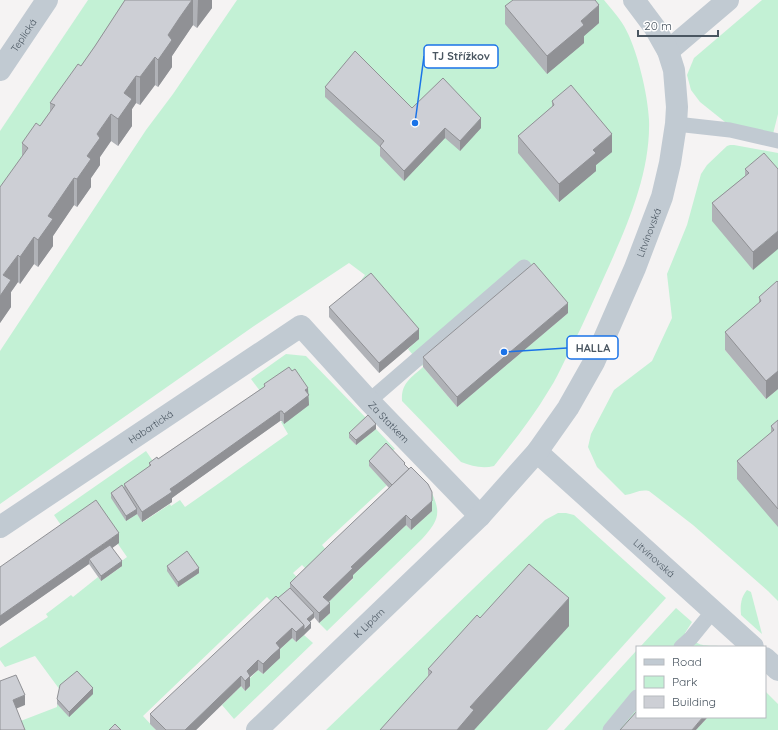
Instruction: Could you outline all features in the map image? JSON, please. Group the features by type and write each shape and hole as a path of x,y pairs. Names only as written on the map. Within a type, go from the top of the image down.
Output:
{"street":[{"name":"Teplická","path":"0,70 47,0"},
{"name":"Litvínovská","path":"480,516 537,452 568,408 594,362 635,268 662,197 670,163 676,124 677,107 674,70 668,51 655,28 634,0"},
{"path":"668,51 728,0"},
{"name":"Za Statkem","path":"301,326 369,401 480,516"},
{"name":"Habartická","path":"0,527 301,326"},
{"name":"Litvínovská","path":"537,452 752,646"},
{"name":"K Lipám","path":"257,730 480,516"},
{"path":"766,659 778,670"}],"lane":[{"path":"676,124 730,130 778,141"},
{"path":"369,401 524,267"},
{"path":"682,646 714,611"},
{"path":"610,730 636,698"}],"green space":[{"path":"88,0 144,0 0,214 0,131"},
{"path":"237,0 604,0 624,26 629,35 637,59 644,85 648,110 648,143 645,165 632,210 615,253 581,328 543,400 523,429 494,466 477,467 469,465 461,462 402,401 405,385 423,367 457,407 568,313 533,272 422,366 408,349 419,339 361,282 365,275 349,263 254,326 0,504 0,351 146,130 173,94"},
{"path":"762,0 778,0 778,114 773,134 725,122 700,102 691,90 687,75 694,58"},
{"path":"730,145 778,153 778,300 725,350 766,399 778,389 778,601 693,525 649,491 639,491 625,495 597,467 588,447 591,434 614,390 652,361 672,318 667,274 687,225 701,174 707,165 727,146"},
{"path":"286,354 306,356 368,420 349,438 356,445 376,429 395,449 369,466 387,485 322,545 331,556 310,573 302,565 293,573 299,579 287,590 290,593 276,606 267,597 143,716 156,730 21,730 18,722 57,707 57,704 69,716 60,690 35,656 5,667 0,660 0,648 48,617 46,614 71,595 73,597 98,577 101,581 121,567 119,563 127,557 95,511 65,531 54,515 146,451 157,467 126,521 137,514 143,522 170,504 171,506 180,500 185,507 198,498 288,434 281,422 282,421 284,423 251,379"},
{"path":"430,489 434,497 437,510 437,516 432,527 422,539 327,631 319,623 330,613 323,607 353,579 351,577 406,525 411,530 432,511"},
{"path":"558,513 574,515 666,598 547,730 326,730 545,520"},
{"path":"747,590 751,592 762,634 741,615 741,601"},
{"path":"676,608 692,622 685,633 697,643 708,646 641,646"},
{"path":"304,635 313,643 234,719 222,705 241,686 245,691 250,686 247,681 258,670 263,674 280,658 276,653 292,638 296,642"},
{"path":"636,651 636,717 625,730 564,730"},
{"path":"766,692 778,704 778,730 696,730 707,718 766,718"}],"building":[{"path":"125,0 192,0 168,35 172,40 158,60 155,57 140,77 136,76 124,93 132,99 118,119 111,114 97,134 100,138 87,156 91,159 77,179 74,178 48,216 53,219 38,240 34,237 20,257 18,255 3,275 11,280 0,296 0,187 28,148 22,143 36,123 40,126 55,105 50,103 78,64 81,66"},
{"path":"513,0 595,0 599,5 581,21 584,25 547,56 505,6"},
{"path":"355,51 412,108 443,78 481,118 460,141 445,128 404,171 380,146 384,141 325,87"},
{"path":"571,85 612,134 593,150 596,153 559,184 518,136 554,105 552,101"},
{"path":"764,153 778,169 778,231 753,252 712,203 749,173 745,169"},
{"path":"534,263 568,303 457,397 423,357"},
{"path":"371,273 419,329 379,363 329,307"},
{"path":"777,281 778,371 766,381 725,332 761,301 759,297"},
{"path":"289,367 292,371 295,369 308,388 305,390 309,395 284,414 280,411 170,489 172,492 142,512 124,484 151,465 149,463 157,457 158,459 264,387 264,384"},
{"path":"368,415 376,424 356,440 349,433"},
{"path":"778,420 778,509 737,461 774,430 771,426"},
{"path":"386,443 409,469 392,485 369,461"},
{"path":"411,467 428,484 432,492 432,501 411,520 406,515 351,567 353,568 323,597 330,603 319,613 290,583"},
{"path":"122,485 137,509 126,516 111,493"},
{"path":"96,500 119,533 0,616 0,567"},
{"path":"110,545 122,561 101,576 89,559"},
{"path":"187,551 199,568 178,582 167,566"},
{"path":"529,564 569,598 470,707 474,710 457,730 380,730 432,672 428,669 477,615 480,618"},
{"path":"290,588 314,613 307,619 311,623 304,630 304,625 278,598"},
{"path":"276,596 304,625 296,632 292,628 276,643 280,648 263,664 258,660 247,671 250,676 245,681 241,676 185,730 166,730 150,714"},
{"path":"77,671 93,688 69,712 57,699 60,685"},
{"path":"16,675 25,695 13,700 25,730 0,730 0,681"},
{"path":"636,712 636,718 702,718 692,730 620,730"},
{"path":"115,724 121,730 109,730"}],"place":[{"name":"TJ Střížkov","path":"415,123"},
{"name":"HALLA","path":"504,352"}]}
